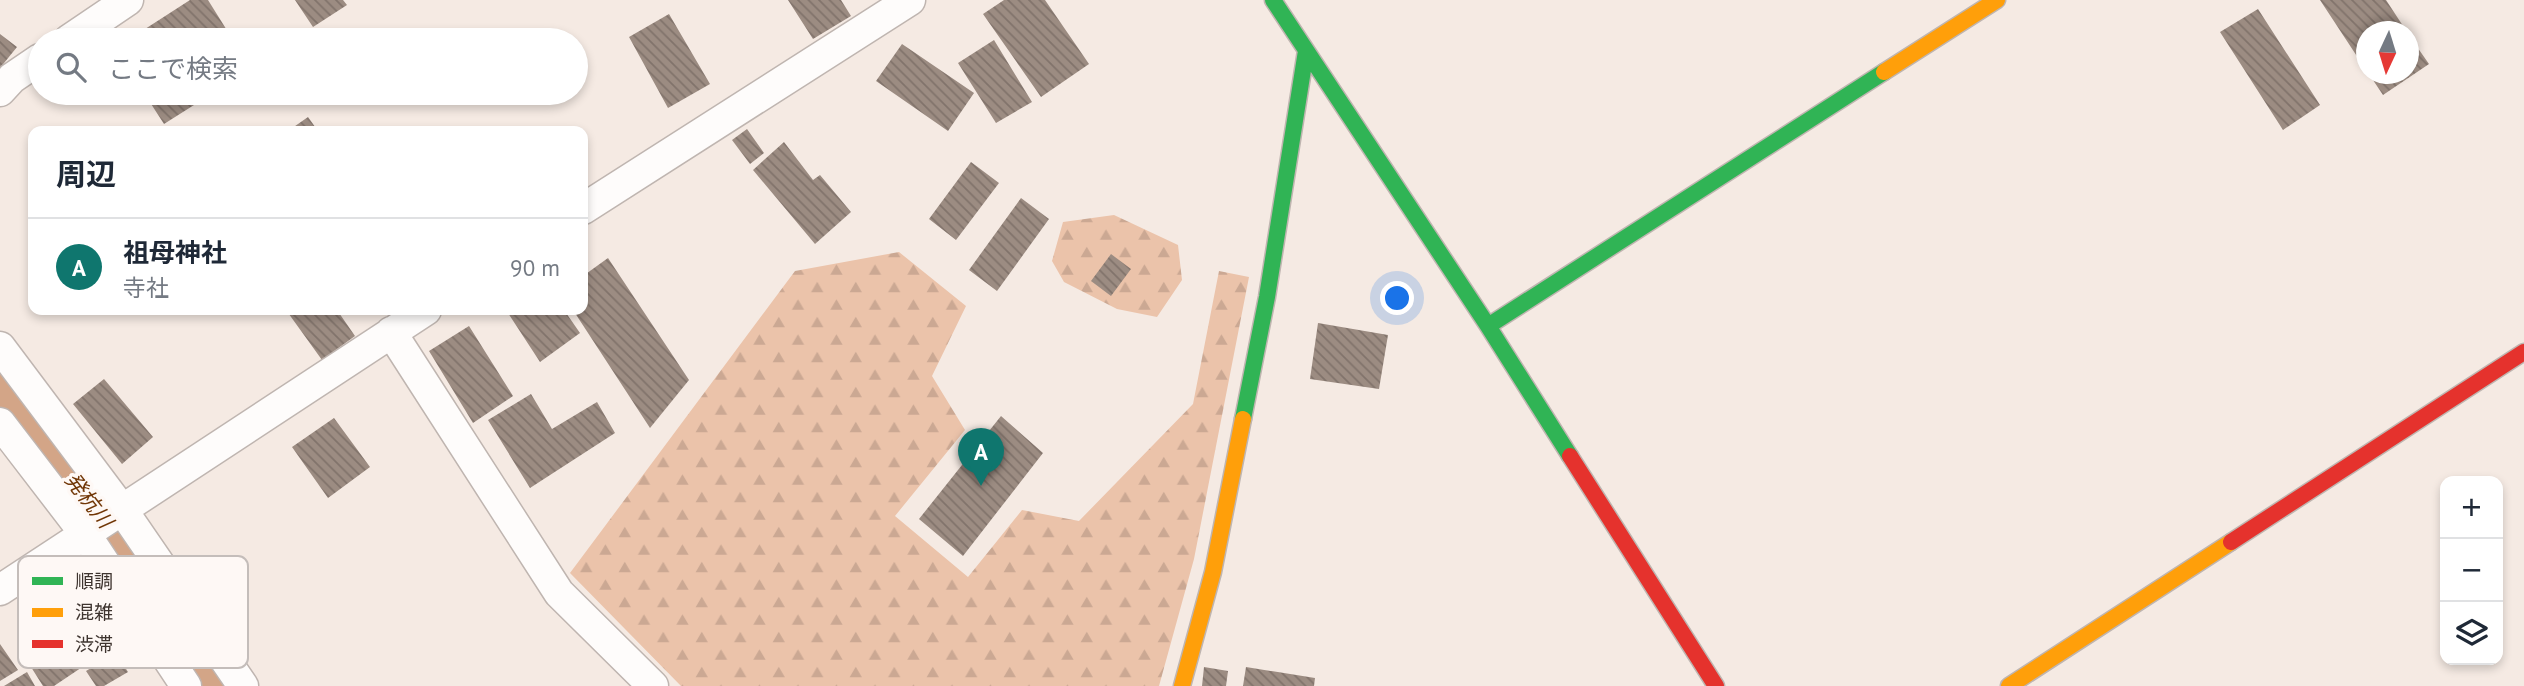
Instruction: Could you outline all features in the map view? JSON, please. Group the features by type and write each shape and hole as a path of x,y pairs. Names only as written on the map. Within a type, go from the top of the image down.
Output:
{"street":[{"path":"86,28 128,0"},
{"path":"588,206 910,0"},
{"path":"1273,0 1488,326 1716,686"},
{"path":"1488,326 1997,0"},
{"path":"1182,686 1213,572 1239,441 1267,297 1306,51"},
{"path":"0,92 12,78 28,67"},
{"path":"53,556 418,315"},
{"path":"391,332 559,593 653,686"},
{"path":"0,346 154,556"},
{"path":"2009,686 2524,352"},
{"path":"0,423 100,556"},
{"path":"0,590 18,578"},
{"path":"175,668 187,686"},
{"path":"231,668 243,686"}],"green space":[{"path":"1114,215 1178,245 1182,280 1157,317 1117,309 1064,282 1052,261 1063,222"},
{"path":"899,252 966,306 932,376 965,430 895,516 968,577 1022,510 1079,521 1193,404 1219,271 1249,277 1194,559 1159,686 681,686 570,573 795,271"}],"building":[{"path":"190,0 208,0 226,28 147,28"},
{"path":"295,0 343,0 347,5 313,27"},
{"path":"788,0 841,0 851,16 813,39"},
{"path":"1004,0 1045,0 1089,64 1041,97 983,14"},
{"path":"2320,0 2386,0 2400,21 2356,21 2356,55"},
{"path":"2258,9 2320,105 2283,130 2220,32"},
{"path":"669,14 710,84 668,108 629,37"},
{"path":"0,34 17,47 0,68"},
{"path":"994,40 1032,102 996,123 958,63"},
{"path":"902,44 974,93 948,131 876,81"},
{"path":"2419,50 2429,64 2419,71"},
{"path":"2376,84 2399,84 2383,95"},
{"path":"152,105 194,105 164,124"},
{"path":"308,117 314,126 295,126"},
{"path":"747,129 764,153 750,164 732,140"},
{"path":"784,142 813,180 820,175 851,212 815,244 753,170"},
{"path":"971,162 999,183 956,240 929,219"},
{"path":"1021,198 1049,219 997,291 969,270"},
{"path":"1111,254 1131,269 1111,296 1091,281"},
{"path":"608,258 689,380 650,428 576,315 588,315 588,272"},
{"path":"290,315 340,315 355,336 322,360"},
{"path":"509,315 567,315 580,333 540,362"},
{"path":"1318,323 1388,335 1379,389 1310,379"},
{"path":"469,326 513,396 473,423 429,351"},
{"path":"104,379 153,437 122,464 73,404"},
{"path":"531,394 552,429 597,402 615,433 530,488 488,420"},
{"path":"1001,416 1043,453 963,556 919,519"},
{"path":"334,418 370,467 328,498 292,447"},
{"path":"0,644 18,670 0,681"},
{"path":"1204,667 1228,671 1226,686 1202,686"},
{"path":"1246,667 1315,678 1314,686 1243,686"},
{"path":"32,668 81,668 54,686 43,686"},
{"path":"91,668 125,668 128,672 104,686 96,686 86,671"},
{"path":"27,672 35,686 4,686"}],"waterway":[{"name":"発杭川","path":"0,387 132,556"},
{"name":"発杭川","path":"209,668 221,686"}],"traffic: fast":[{"path":"1273,0 1488,326 1570,456"},
{"path":"1243,419 1267,297 1306,51"},
{"path":"1488,326 1884,72"}],"traffic: slow":[{"path":"1884,72 1997,0"},
{"path":"1182,686 1213,572 1243,419"},
{"path":"2009,686 2231,542"}],"traffic: jam":[{"path":"2231,542 2524,352"},
{"path":"1570,456 1716,686"}],"place":[{"name":"祖母神社","path":"981,486"}]}
